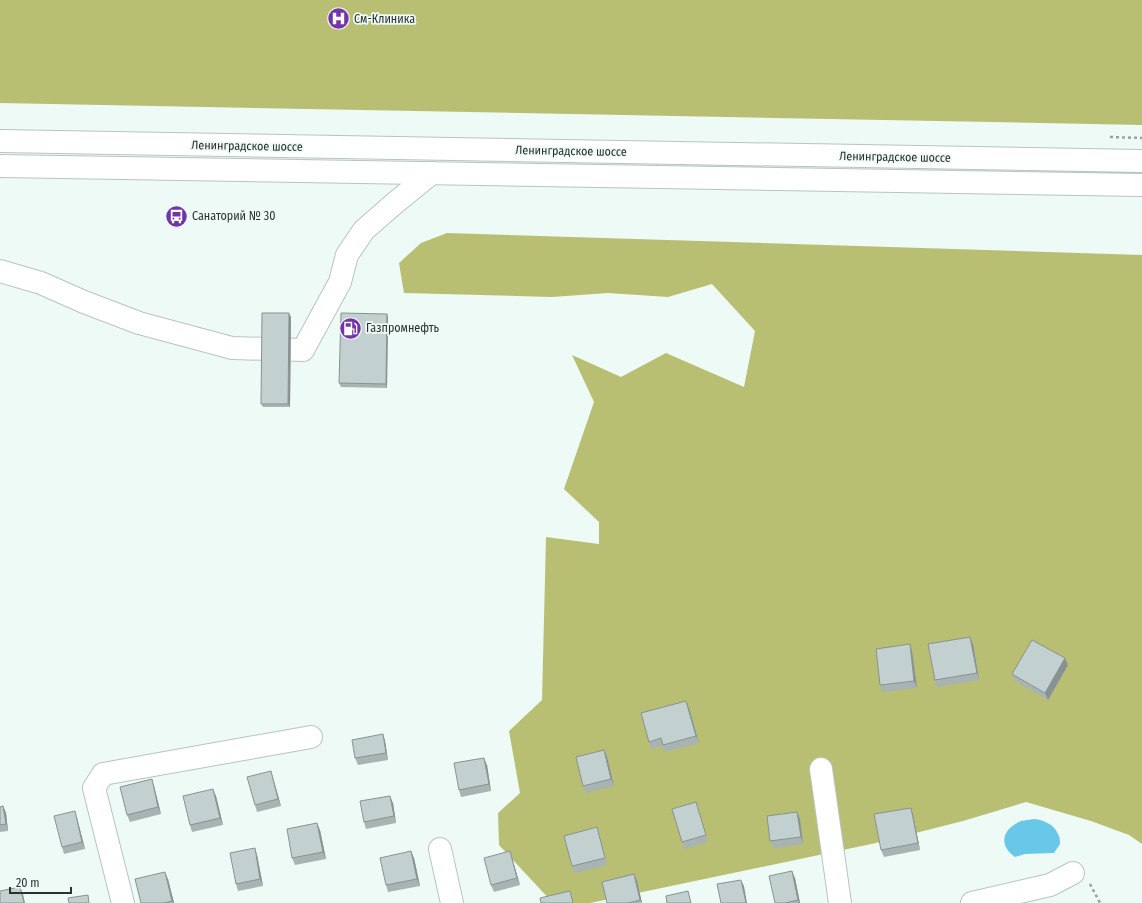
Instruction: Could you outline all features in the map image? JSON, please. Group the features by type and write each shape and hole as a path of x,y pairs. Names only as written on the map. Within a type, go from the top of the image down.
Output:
{"main road":[{"name":"Ленинградское шоссе","path":"0,141 1142,161"},
{"name":"Ленинградское шоссе","path":"0,166 1142,185"},
{"path":"0,271 41,283 84,302 139,323 232,348 303,350 340,282 347,255 364,230 432,173"},
{"path":"123,903 94,788 103,774 311,737"},
{"path":"821,769 840,903"},
{"path":"440,849 452,903"},
{"path":"972,903 1050,885 1073,873"}],"green space":[{"path":"0,0 1142,0 1142,125 0,103"},
{"path":"447,233 1142,255 1142,844 1129,835 1091,821 1026,802 963,821 876,843 590,903 553,903 499,845 498,813 520,793 509,731 542,700 546,537 599,544 599,522 564,489 594,402 572,355 621,377 666,353 744,387 755,331 712,284 668,297 608,293 552,297 404,293 399,263 421,243"}],"water":[{"path":"1034,819 1041,820 1051,825 1059,836 1060,844 1054,853 1025,854 1015,857 1006,847 1004,842 1006,833 1015,824 1021,821"}],"building":[{"path":"262,313 289,313 288,404 261,404"},
{"path":"341,313 387,314 386,384 339,383"},
{"path":"970,637 977,673 935,680 928,644"},
{"path":"1032,640 1065,658 1045,693 1012,674"},
{"path":"910,644 914,681 880,685 876,649"},
{"path":"686,701 696,736 663,745 661,738 649,742 641,713"},
{"path":"383,734 386,753 355,758 352,740"},
{"path":"604,750 611,779 583,786 576,757"},
{"path":"484,758 489,784 459,790 454,763"},
{"path":"271,771 278,799 255,805 247,777"},
{"path":"152,779 158,807 127,815 120,787"},
{"path":"213,789 220,818 190,825 183,796"},
{"path":"390,796 394,816 364,822 360,801"},
{"path":"696,802 706,835 682,842 672,809"},
{"path":"3,806 6,824 0,825 0,807"},
{"path":"911,808 918,843 881,850 874,814"},
{"path":"75,811 82,842 62,847 54,816"},
{"path":"797,812 801,837 770,841 767,816"},
{"path":"317,823 323,852 292,858 287,829"},
{"path":"597,827 605,858 572,866 564,836"},
{"path":"255,848 260,879 236,884 230,853"},
{"path":"411,851 417,879 386,885 380,858"},
{"path":"510,851 517,878 491,885 484,858"},
{"path":"792,871 798,900 785,903 775,903 769,876"},
{"path":"165,872 172,901 164,903 141,903 135,879"},
{"path":"634,874 640,900 628,903 607,903 602,882"},
{"path":"741,880 746,903 721,903 717,884"},
{"path":"20,887 24,903 0,903 0,891"},
{"path":"570,891 573,903 541,903 540,898"},
{"path":"688,891 691,903 667,903 666,896"},
{"path":"88,895 89,903 69,903 68,898"}],"place":[{"name":"См-Клиника","path":"338,19"},
{"name":"Санаторий № 30","path":"176,216"},
{"name":"Газпромнефть","path":"350,328"}]}
